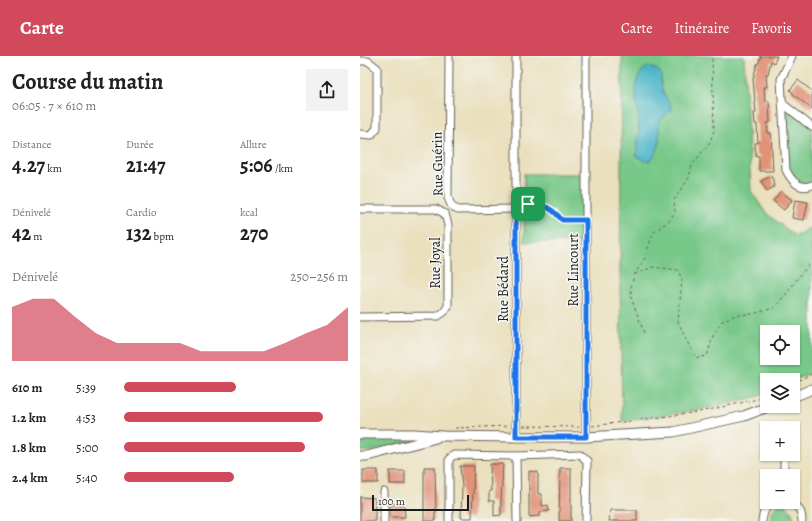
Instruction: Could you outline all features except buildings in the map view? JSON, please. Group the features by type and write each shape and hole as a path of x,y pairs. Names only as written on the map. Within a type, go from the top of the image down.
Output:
{"main road":[{"path":"800,394 812,389"},
{"path":"360,434 586,437 672,432 744,416 760,410"},
{"path":"360,456 367,456 443,436"}],"street":[{"name":"Rue Guérin","path":"449,56 448,198 452,207 458,210 516,209"},
{"name":"Rue Bédard","path":"516,56 516,437"},
{"name":"Rue Lincourt","path":"586,56 586,437"},
{"path":"792,56 781,80 786,170 791,179 800,187 810,187 812,185"},
{"path":"360,61 368,61 376,68 377,128 371,135 360,134"},
{"path":"782,103 812,126"},
{"name":"Rue Joyal","path":"360,209 436,209 445,214 448,225 449,261 448,306 444,312 438,316 360,317"},
{"path":"449,521 449,459 454,455 516,456 580,454 587,461 586,521"},
{"path":"516,456 517,521"},
{"path":"384,492 384,521"},
{"path":"762,521 763,512 765,509"},
{"path":"799,509 802,513 802,521"}],"path":[{"path":"644,333 631,297 630,288 634,275 645,258 653,233 670,220 674,212 674,200 689,178 692,165 710,142 714,131 712,56"},
{"path":"516,209 528,204 543,205 554,211 562,220 586,220"},
{"path":"634,275 653,267 678,270 682,280 678,321 696,358 707,356 714,336 722,321 736,315 752,314 774,308 812,262"},
{"path":"800,380 812,374"},
{"path":"451,428 516,426 586,427 699,412 760,398"}],"green space":[{"path":"622,56 744,56 751,191 766,213 795,236 812,227 812,372 800,378 800,373 760,373 760,396 757,397 698,410 622,421 620,276"},
{"path":"782,103 812,127 812,185 800,187 786,170"},
{"path":"524,174 581,174 581,242 524,242"},
{"path":"416,436 416,440 373,451 360,451 360,438"},
{"path":"774,509 789,509 792,513 794,521 770,521"}],"water":[{"path":"648,67 656,69 661,73 662,89 671,110 659,122 659,143 654,157 650,161 645,161 636,156 639,125 636,85 638,77 642,71"}],"route":[{"path":"528,204 543,205 554,211 562,220 586,220 586,437 516,437 516,209 528,204"}]}
